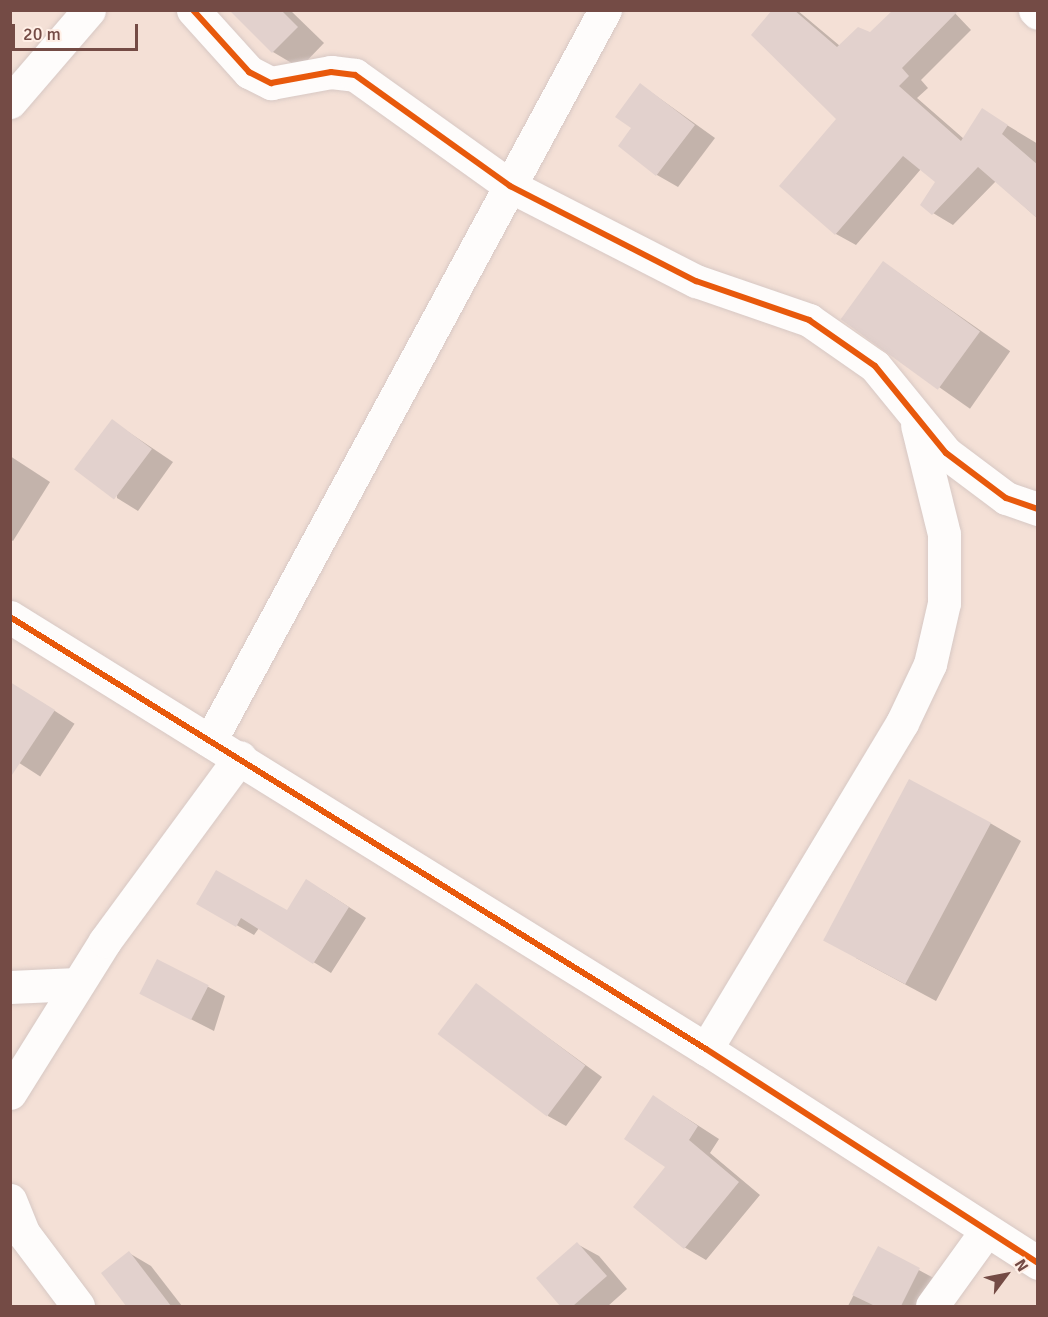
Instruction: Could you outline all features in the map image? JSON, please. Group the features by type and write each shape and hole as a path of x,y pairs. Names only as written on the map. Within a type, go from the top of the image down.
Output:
{"street":[{"path":"10,102 89,10"},
{"path":"193,10 256,76 282,83 331,72 356,75 510,186 696,281 809,320 875,366 946,453 1006,498 1038,509"},
{"path":"210,741 605,10"},
{"path":"706,1049 902,723 930,664 944,603 944,534 915,417"},
{"path":"10,617 210,741 240,757 706,1049 1038,1263"},
{"path":"10,1093 77,984 166,852 240,757"},
{"path":"10,987 77,984"},
{"path":"10,1200 24,1234 78,1306"},
{"path":"932,1306 986,1231"}],"shaded area":[{"path":"11,11 1037,11 1037,1306 11,1306"}],"building":[{"path":"229,10 281,10 298,27 272,53"},
{"path":"772,10 794,10 837,47 858,27 870,32 893,10 959,10 902,68 909,76 899,86 961,141 982,108 1008,125 1002,134 1038,165 1038,219 978,167 932,215 920,205 935,182 903,156 835,235 779,186 836,119 751,35"},
{"path":"640,83 695,125 656,176 618,146 631,128 615,117"},
{"path":"883,261 980,332 938,390 841,319"},
{"path":"112,419 152,449 114,499 74,469"},
{"path":"10,682 55,710 10,778"},
{"path":"909,779 991,823 905,984 823,941"},
{"path":"216,870 287,910 306,879 349,907 313,964 241,918 236,927 196,904"},
{"path":"157,959 209,985 191,1020 139,994"},
{"path":"476,983 585,1065 547,1117 437,1034"},
{"path":"653,1095 698,1126 689,1140 739,1182 684,1249 633,1207 665,1167 624,1139"},
{"path":"577,1242 607,1276 573,1306 560,1306 536,1278"},
{"path":"878,1246 920,1268 901,1306 875,1306 852,1295"},
{"path":"129,1251 171,1306 126,1306 101,1273"}],"cycle path":[{"path":"193,10 249,72 271,83 331,72 355,75 510,186 696,281 809,320 875,366 946,453 1006,498 1038,509"},
{"path":"10,617 706,1049 1038,1263"}]}
